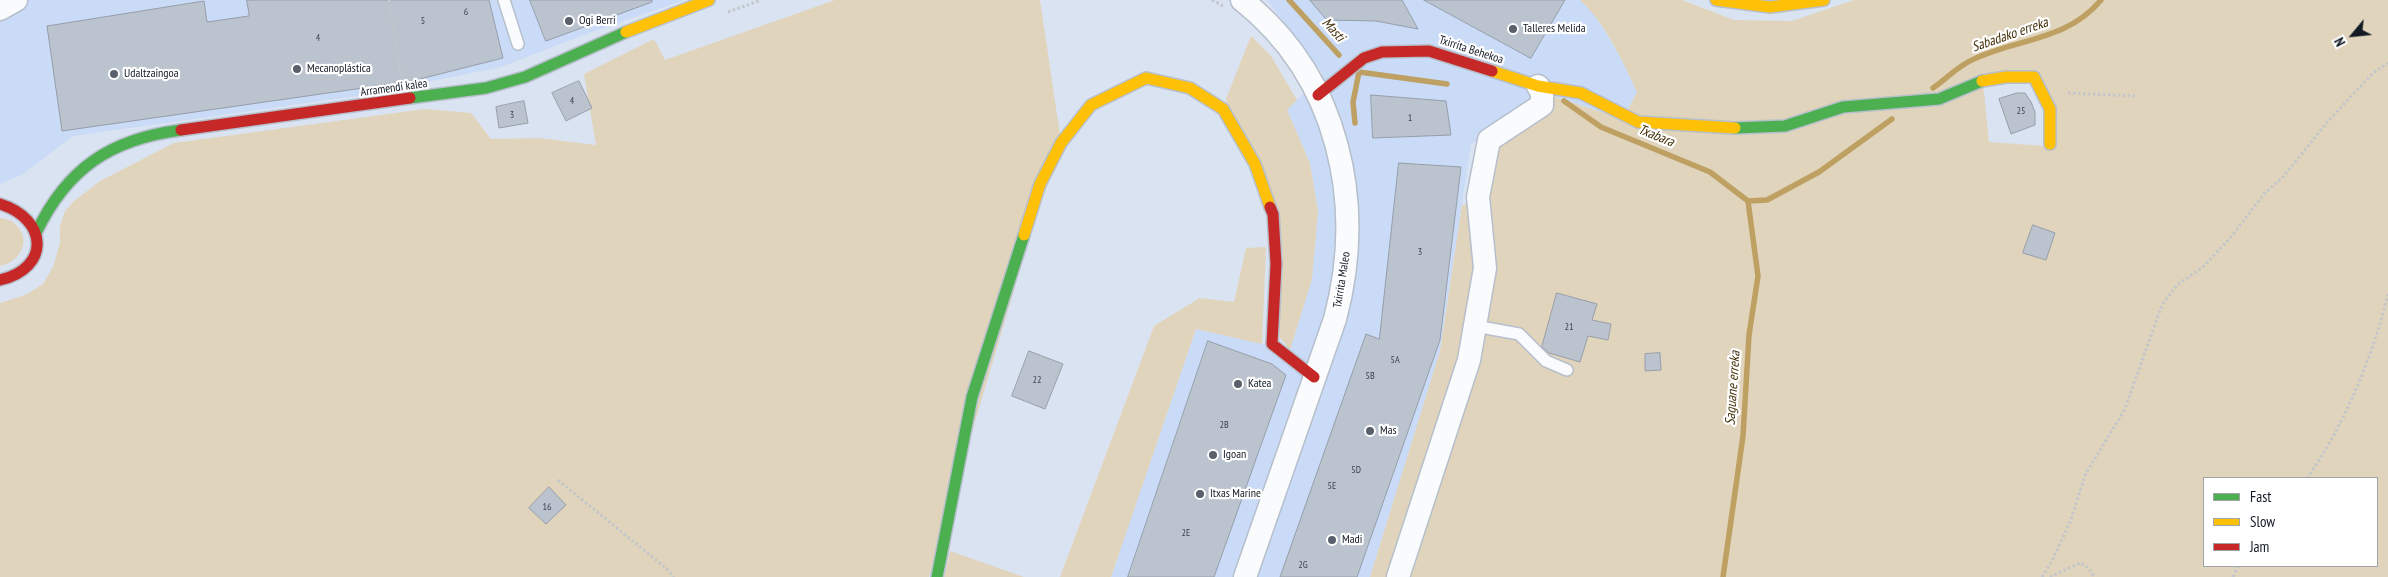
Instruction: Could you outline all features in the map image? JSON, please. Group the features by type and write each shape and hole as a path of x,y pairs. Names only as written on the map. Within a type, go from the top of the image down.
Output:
{"street":[{"name":"Arramendi kalea","path":"49,187 76,173 108,151 143,135 486,88 525,77 622,33 709,0"},
{"name":"Txirrita Maleo","path":"1242,0 1280,34 1296,56 1318,94 1332,130 1345,184 1348,238 1342,292 1245,577"},
{"path":"1716,0 1756,8 1792,8 1824,0"},
{"name":"Txirrita Behekoa","path":"1318,94 1364,58 1382,52 1429,51 1538,86 1581,93 1638,122 1723,129 1785,126 1842,107 1939,99 1980,81 2006,77 2034,77 2043,92"},
{"path":"937,577 972,397 1040,184 1061,143 1091,105 1146,78 1190,88 1222,109 1256,164 1273,214 1276,264 1272,344 1314,377"},
{"path":"1398,577 1448,430 1469,360 1485,268 1478,197 1489,140 1542,105 1542,93 1538,86"},
{"path":"2043,92 2050,102 2052,119 2050,144"},
{"name":"Arramendi kalea","path":"1,280 21,273 31,262 37,244 36,234 52,201 76,173"},
{"path":"1,204 16,200"},
{"path":"1,204 22,212 32,223 36,234"}],"lane":[{"path":"504,0 518,44"},
{"path":"1475,326 1519,334 1546,361 1567,370"}],"path":[{"path":"388,0 402,78"},
{"path":"2042,577 2052,561 2070,522 2086,473 2124,411 2162,305 2177,286 2209,261 2231,237 2264,194 2283,177 2330,119 2373,73 2388,63"},
{"path":"2043,92 2135,96"},
{"path":"2308,477 2321,459 2354,392 2380,328 2388,294"},
{"path":"558,480 667,569 674,577"},
{"path":"2050,577 2080,563 2089,568 2094,577"}],"shaded area":[{"path":"0,0 685,0 586,34 501,67 364,95 73,136 23,174 0,184"},
{"path":"835,0 1040,0 1060,135 929,577 0,577 0,303 25,295 43,284 53,267 60,243 60,226 65,211 74,201 100,181 174,143 425,109 471,113 491,139 539,138 596,145 584,74 654,39 665,60"},
{"path":"1267,0 1580,0 1593,12 1623,61 1637,92 1623,119 1551,96 1471,144 1440,351 1370,577 1111,577 1196,329 1290,350 1312,279 1318,211 1310,163 1287,110 1323,74"},
{"path":"1580,0 1682,0 1734,20 1792,21 1854,0 2388,0 2388,577 1370,577 1440,351 1462,205 1485,202 1496,146 1552,96 1623,119 1637,92 1613,43 1598,20","holes":["2038,70 2057,147 1989,142 1982,74"]},
{"path":"1251,36 1271,56 1297,100 1287,110 1310,163 1318,211 1312,279 1290,350 1278,335 1283,256 1226,99"},
{"path":"0,218 15,224 23,237 23,243 22,250 13,260 0,266"},
{"path":"1266,247 1262,344 1196,329 1111,577 1060,577 1154,326 1200,298 1234,302 1246,248"},
{"path":"950,551 1024,577 944,577"}],"building":[{"path":"247,0 489,0 503,58 412,81 62,131 47,26 204,1 207,22 249,16"},
{"name":"Ogi Berri","path":"530,0 652,0 652,2 546,41"},
{"path":"1310,0 1402,0 1418,29 1376,21 1327,20"},
{"name":"Talleres Melida","path":"1424,0 1565,0 1531,58"},
{"path":"579,81 592,108 566,121 552,93"},
{"path":"2017,93 2025,93 2031,102 2035,112 2035,125 2011,134 1999,99"},
{"path":"1371,95 1446,101 1451,135 1373,138"},
{"path":"524,101 528,123 499,128 496,107"},
{"path":"1399,163 1461,167 1440,340 1357,577 1280,577 1366,334 1379,339"},
{"path":"2033,225 2055,233 2046,260 2023,253"},
{"path":"1557,293 1597,304 1592,320 1611,324 1608,340 1588,336 1580,362 1549,353 1542,347"},
{"path":"1208,341 1272,364 1286,375 1214,577 1128,577"},
{"path":"1029,351 1063,364 1045,409 1012,396"},
{"path":"1660,353 1661,370 1645,371 1645,354"},
{"path":"549,487 566,505 546,524 529,508"}],"waterway":[{"name":"Masti","path":"1289,0 1339,55"},
{"name":"Sabadako erreka","path":"1933,88 1958,68 1974,59 2041,37 2073,24 2101,0"},
{"path":"1355,123 1353,102 1359,72 1447,84"},
{"name":"Txabara","path":"1564,101 1601,127 1710,172 1748,201"},
{"name":"Sabadako erreka","path":"1748,201 1767,200 1819,172 1892,119"},
{"name":"Saguane erreka","path":"1723,577 1743,436 1749,335 1758,276 1748,201"}],"traffic: fast":[{"path":"410,98 486,88 525,77 626,32"},
{"path":"1735,128 1785,126 1843,107 1939,99 1982,81"},
{"path":"36,233 48,210 62,191 77,174 94,160 113,149 133,141 156,134 181,130"},
{"path":"937,577 972,397 1024,235"}],"traffic: slow":[{"path":"626,32 709,0"},
{"path":"1716,0 1770,7 1824,0"},
{"path":"1492,71 1538,86 1581,93 1638,122 1735,128"},
{"path":"1982,81 2006,77 2034,77 2050,109 2050,144"},
{"path":"1024,235 1040,184 1061,143 1091,105 1146,78 1190,88 1223,109 1255,164 1270,207"}],"traffic: jam":[{"path":"1318,95 1364,58 1382,52 1429,51 1492,71"},
{"path":"181,130 410,98"},
{"path":"0,204 16,211 27,221 35,231 37,243 35,255 28,265 17,274 0,280"},
{"path":"1270,207 1273,214 1276,264 1272,344 1314,377"}],"place":[{"name":"Ogi Berri","path":"569,21"},
{"name":"Talleres Melida","path":"1513,29"},
{"name":"Mecanoplástica","path":"297,69"},
{"name":"Udaltzaingoa","path":"114,74"},
{"name":"Katea","path":"1238,384"},
{"name":"Mas","path":"1370,431"},
{"name":"Igoan","path":"1213,455"},
{"name":"Itxas Marine","path":"1200,494"},
{"name":"Madi","path":"1332,540"}]}
